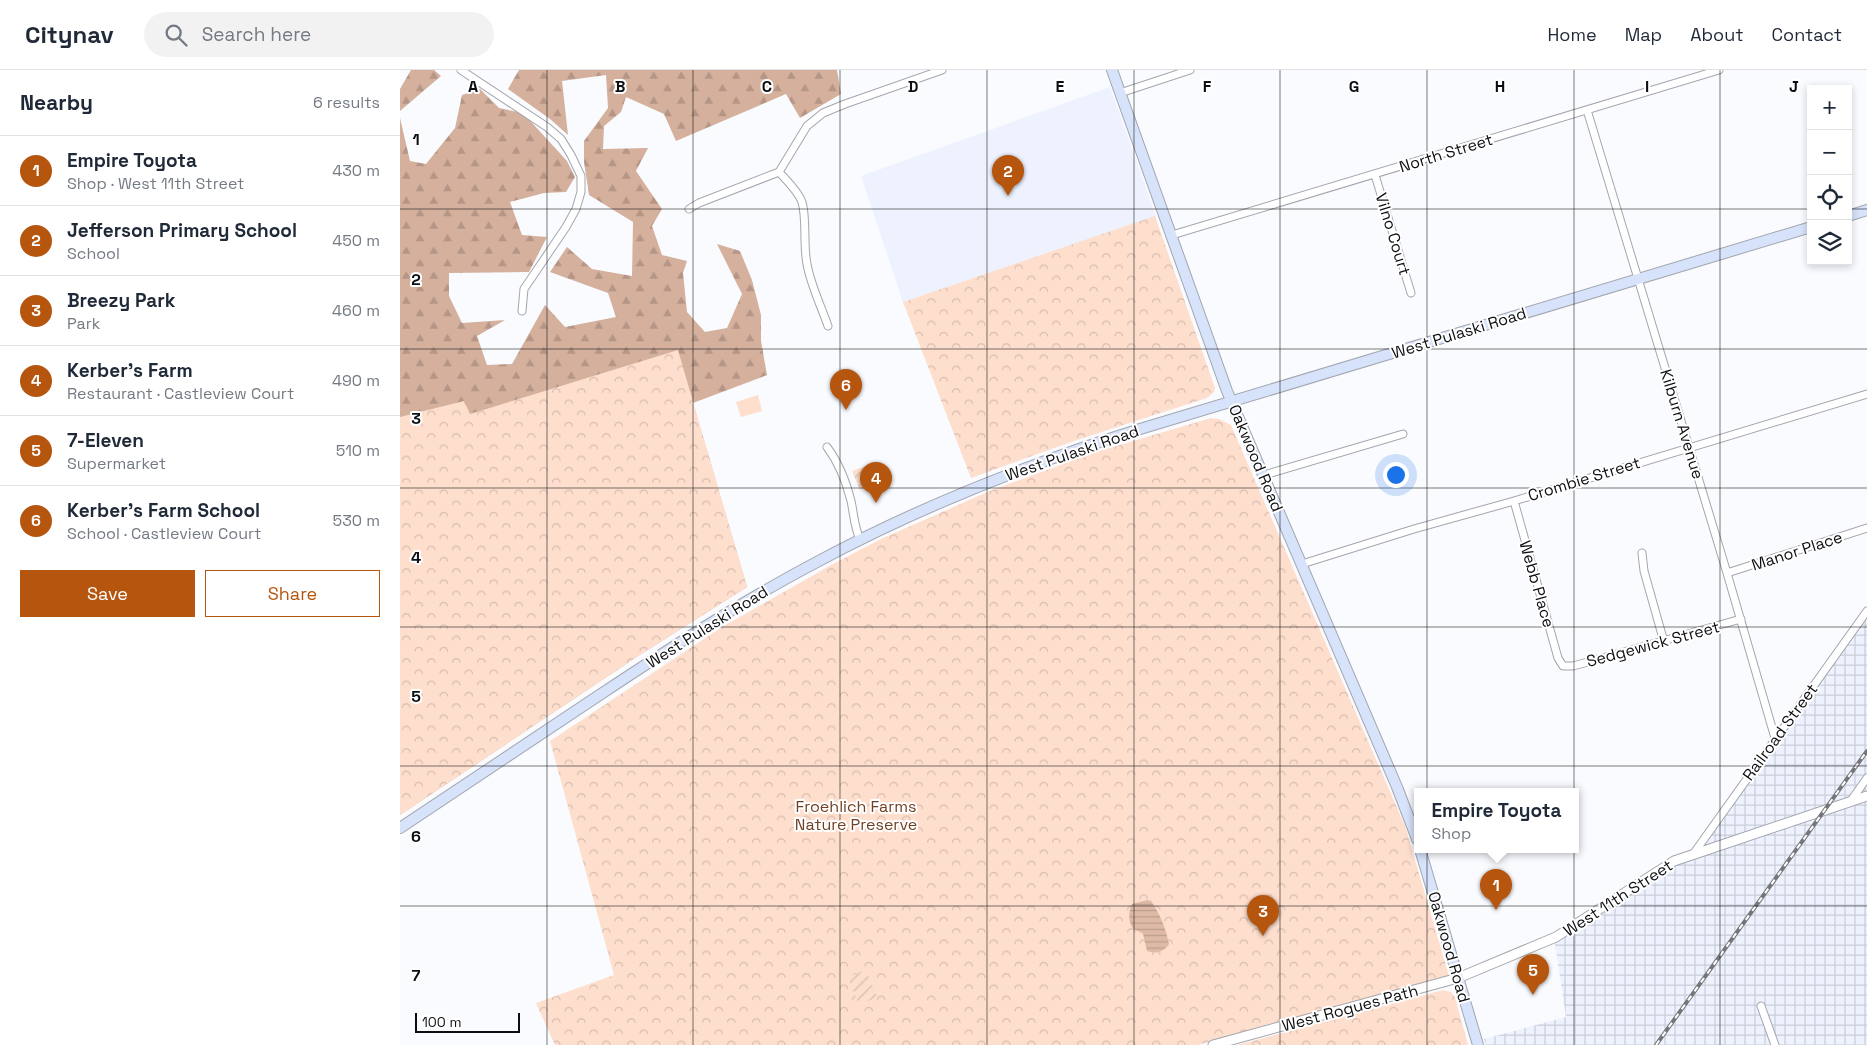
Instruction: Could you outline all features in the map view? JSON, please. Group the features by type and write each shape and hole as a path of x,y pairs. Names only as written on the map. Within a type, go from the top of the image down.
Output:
{"main road":[{"name":"Oakwood Road","path":"1112,70 1215,359 1414,831"},
{"path":"1852,215 1867,210"},
{"name":"West Pulaski Road","path":"400,828 681,641 785,579 860,539 957,494 1050,458 1232,401 1807,228"},
{"name":"Oakwood Road","path":"1421,853 1478,1045"}],"street":[{"path":"462,70 548,127 561,140 581,176 581,192 576,209 524,289 522,311"},
{"path":"689,209 699,203 779,172 807,126 823,113 942,70"},
{"path":"1120,93 1190,70"},
{"name":"North Street","path":"1172,235 1719,70"},
{"name":"Kilburn Avenue","path":"1587,110 1741,619 1775,738"},
{"path":"779,172 795,190 802,202 805,218 804,232 807,265 828,326"},
{"name":"Vilno Court","path":"1375,175 1411,293"},
{"name":"Crombie Street","path":"1302,564 1867,394"},
{"path":"1264,475 1404,434"},
{"path":"827,446 837,460 841,470 860,539"},
{"name":"Webb Place","path":"1514,501 1558,658 1563,666"},
{"name":"Manor Place","path":"1727,573 1867,528"},
{"path":"1642,553 1644,570 1664,642"},
{"name":"Railroad Street","path":"1694,853 1867,611"},
{"name":"Sedgewick Street","path":"1563,666 1573,666 1664,642 1741,619"},
{"path":"1850,802 1867,778"},
{"name":"West 11th Street","path":"1458,978 1556,938 1674,861 1867,796"},
{"name":"West Rogues Path","path":"1213,1045 1458,978"},
{"path":"1762,1006 1775,1045"}],"shaded area":[{"path":"1110,87 1156,216 903,302 861,176"},
{"path":"1867,617 1867,1045 1486,1045 1484,1039 1566,1017 1555,944 1672,866 1694,857"},
{"path":"1147,900 1151,901 1157,911 1168,938 1169,944 1160,952 1147,951 1143,934 1133,928 1130,921 1129,914 1132,904"}],"green space":[{"path":"411,70 434,70 441,76 400,111 400,89"},
{"path":"519,70 837,70 841,94 800,118 786,94 676,141 664,114 626,97 621,112 604,126 603,149 648,148 636,171 662,209 652,226 662,255 687,261 683,273 687,312 705,332 727,328 742,294 717,244 740,251 752,280 761,315 761,341 767,375 693,403 747,587 638,656 400,815 400,118 410,161 426,164 455,128 462,95 480,89 499,108 523,113 567,161 575,177 566,192 544,193 510,202 522,235 547,237 529,272 449,273 449,296 462,323 505,320 477,336 487,365 512,364 545,305 565,327 616,317 608,293 550,272 567,247 592,269 632,276 633,222 589,195 584,162 584,141 608,108 606,75 562,81 568,135 550,119 508,89"},
{"path":"1155,216 1215,388 1214,392 1207,398 1074,441 971,478 903,302"},
{"path":"678,350 747,587 638,656 400,815 400,417 464,401 470,414"},
{"path":"758,395 762,411 741,417 736,402"},
{"name":"Froehlich Farms Nature Preserve","path":"1211,418 1219,419 1231,425 1405,826 1449,976 1198,1045 555,1045 536,1003 614,975 550,741 722,627 881,539 992,490 1096,452"},
{"path":"877,462 884,480 860,490 852,471"},
{"path":"866,970 877,997 859,1005 848,977"},
{"path":"1443,990 1451,992 1455,997 1468,1045 1237,1045"}],"railway":[{"path":"1656,1045 1867,751"}],"place":[{"name":"Jefferson Primary School","path":"1008,196"},
{"name":"Kerber’s Farm School","path":"846,410"},
{"name":"Kerber’s Farm","path":"876,503"},
{"name":"Empire Toyota","path":"1496,910"},
{"name":"Breezy Park","path":"1263,936"},
{"name":"7-Eleven","path":"1533,995"}]}
